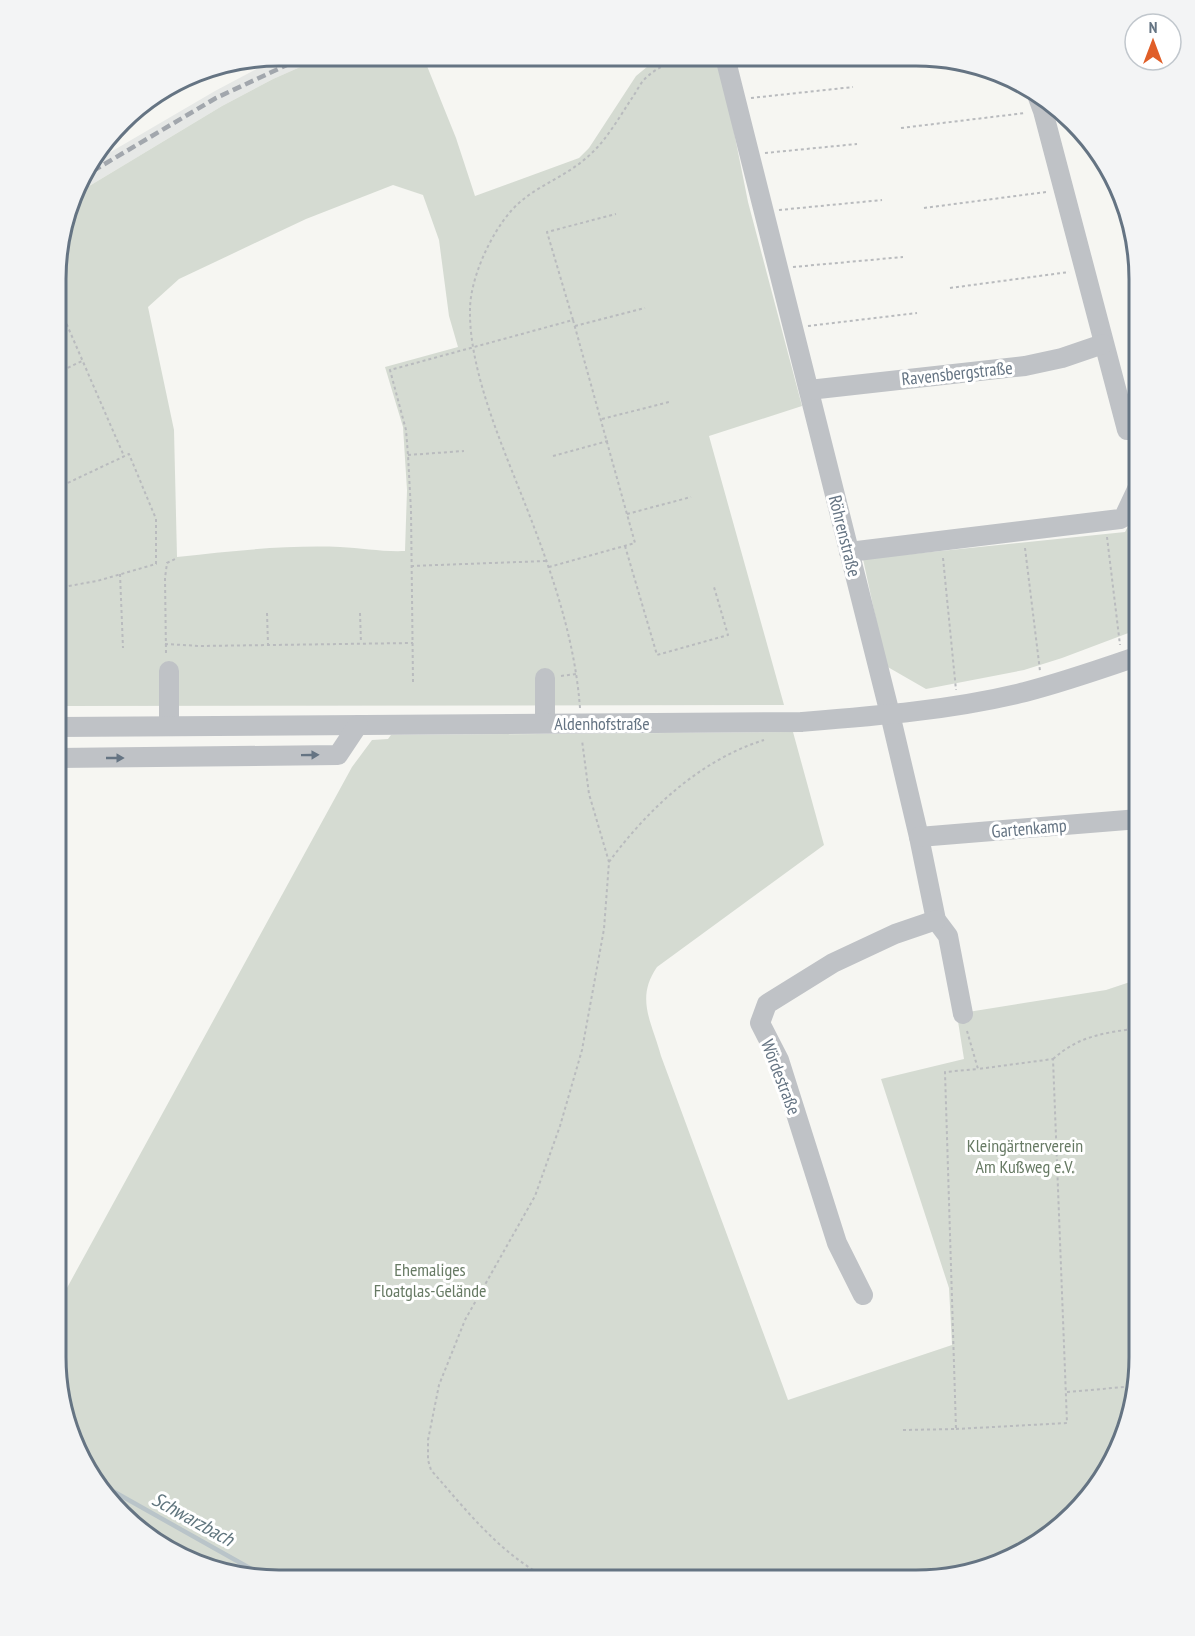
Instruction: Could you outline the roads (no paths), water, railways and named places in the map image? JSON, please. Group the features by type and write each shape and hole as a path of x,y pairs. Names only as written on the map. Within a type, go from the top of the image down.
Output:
{"street":[{"name":"Röhrenstraße","path":"727,66 890,714 936,920 948,936 963,1014"},
{"path":"1041,107 1127,430"},
{"name":"Ravensbergstraße","path":"809,390 1025,366 1062,358 1103,344"},
{"path":"849,552 1105,522 1124,517 1129,506"},
{"name":"Aldenhofstraße","path":"66,727 801,722 958,705 1042,687 1129,660"},
{"path":"169,671 169,726"},
{"path":"545,678 545,723"},
{"path":"66,758 338,755 358,725"},
{"path":"145,726 146,758"},
{"name":"Gartenkamp","path":"919,837 1129,820"},
{"name":"Wördestraße","path":"863,1295 837,1243 779,1060 760,1023 767,1004 833,963 895,934 936,920"}],"waterway":[{"name":"Schwarzbach","path":"114,1492 249,1568"}],"railway":[{"path":"96,169 216,98 285,66"}],"park label":[{"name":"Kleingärtnerverein Am Kußweg e.V.","path":"1025,1155"},
{"name":"Ehemaliges Floatglas-Gelände","path":"430,1279"}]}
